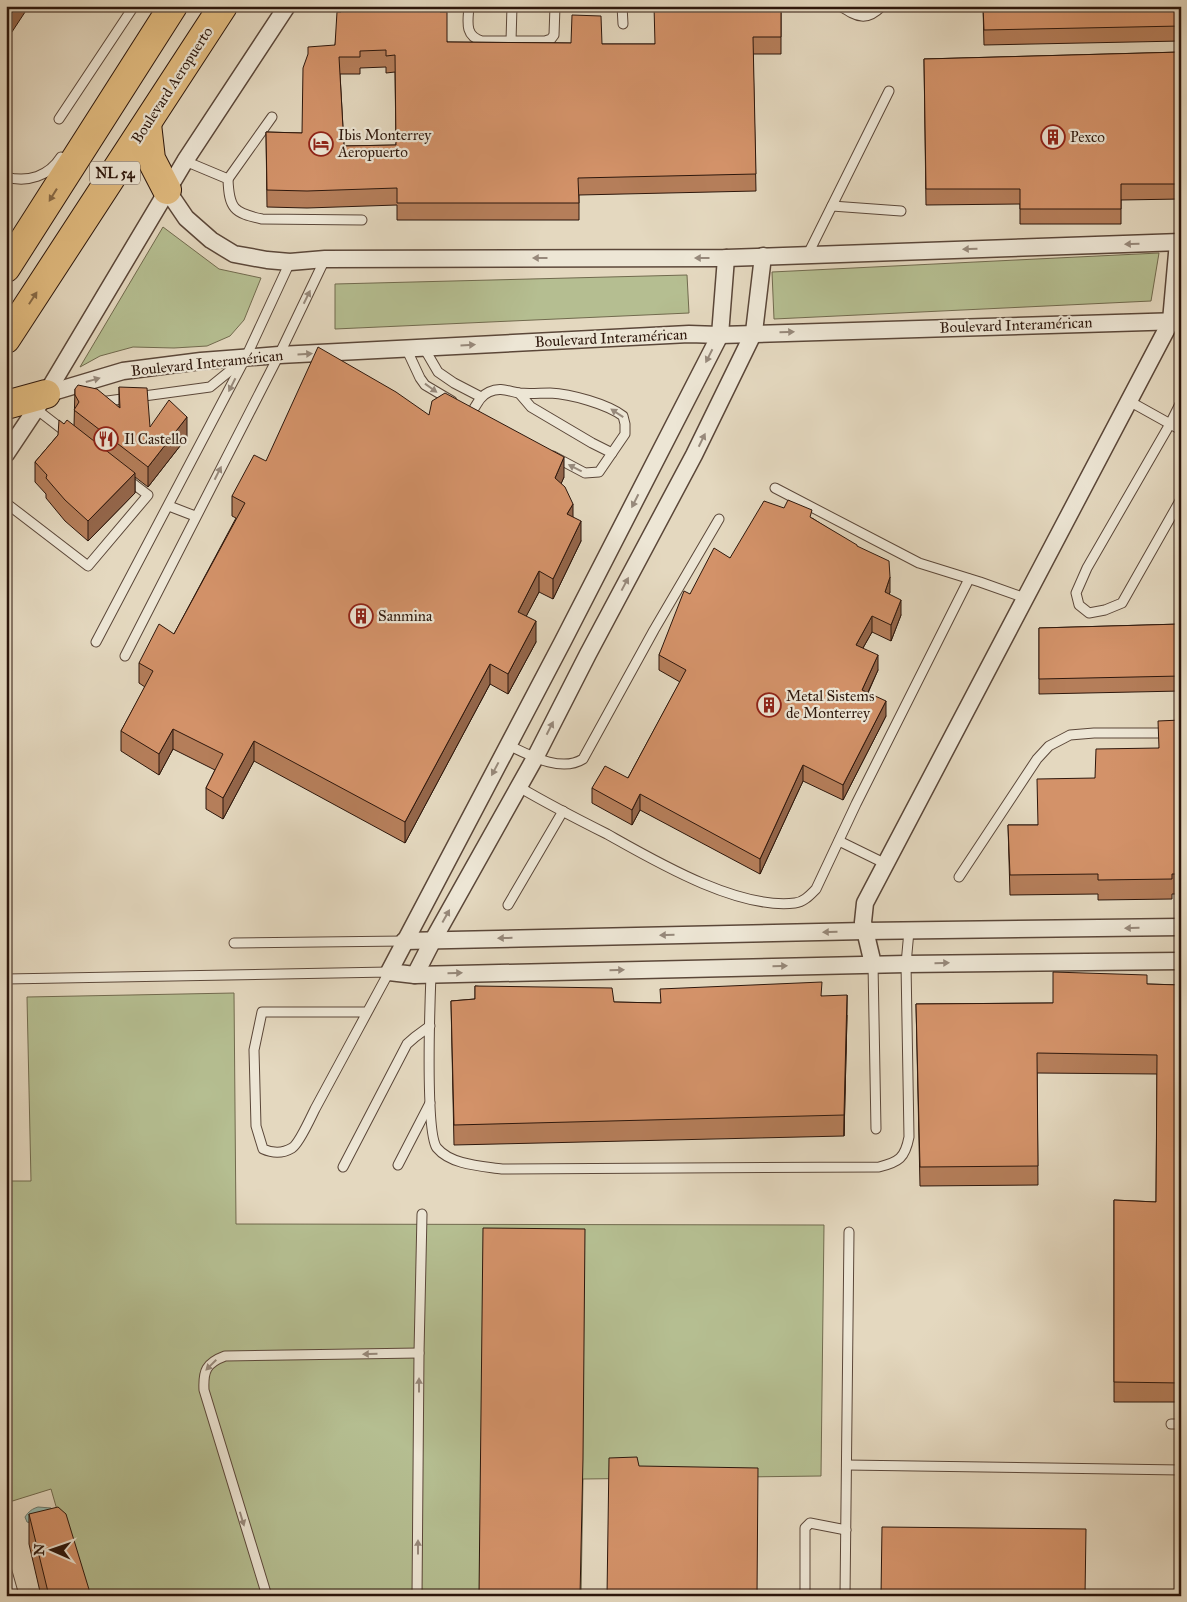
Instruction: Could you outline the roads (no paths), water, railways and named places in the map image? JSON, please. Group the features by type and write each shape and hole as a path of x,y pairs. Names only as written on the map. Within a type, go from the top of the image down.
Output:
{"highway":[{"name":"Boulevard Aeropuerto","path":"6,339 223,6"},
{"name":"NL 54","path":"6,268 162,14"},
{"path":"147,124 151,159 167,190"},
{"path":"6,405 56,396"}],"street":[{"path":"6,454 56,396 167,190 288,6"},
{"path":"167,190 186,218 211,240 234,254 290,262 326,259 726,258 1179,242 1176,321 1129,401 865,904 863,922 873,964"},
{"path":"423,974 433,940 536,758 588,654 694,455 754,332 763,256"},
{"path":"726,258 720,334 562,643 388,972 423,974 873,964 1181,961"},
{"name":"Boulevard Interamérican","path":"56,396 123,371 246,357 689,334 1176,321"},
{"path":"562,643 588,654"},
{"path":"404,941 865,931 1181,927"}],"lane":[{"path":"59,119 134,6"},
{"path":"162,14 164,6"},
{"path":"469,6 468,28 472,36 482,41 545,41 551,39 555,31 555,6"},
{"path":"511,41 512,6"},
{"path":"622,6 622,24"},
{"path":"840,6 857,16 873,15 882,6"},
{"path":"808,254 890,91"},
{"path":"272,117 228,179 229,196 232,206 239,212 262,219 362,220"},
{"path":"6,177 19,180 39,176 56,165 67,149"},
{"path":"185,161 228,179"},
{"path":"832,206 901,211"},
{"path":"125,656 326,259"},
{"path":"96,642 246,357 290,262"},
{"path":"406,348 425,385 468,410 481,397 497,390 506,389 519,393 552,393 566,396 591,402 623,416 625,434 599,472 593,474 578,470 546,452"},
{"path":"424,348 438,372 481,397"},
{"path":"88,401 96,403 210,387 246,357"},
{"path":"519,393 531,407 612,453"},
{"path":"56,396 71,436"},
{"path":"1129,401 1181,430"},
{"path":"1181,402 1087,568 1076,593 1079,605 1089,613 1105,610 1122,603 1181,499"},
{"path":"6,503 88,566 148,496 117,472"},
{"path":"775,488 919,563 1025,598"},
{"path":"169,506 195,516"},
{"path":"508,745 536,758 563,765 575,764 583,759 659,621 719,519"},
{"path":"519,787 675,871 730,893 754,900 780,903 796,903 807,899 816,889 838,841 969,579"},
{"path":"959,877 1037,760 1049,746 1070,734 1181,733"},
{"path":"508,905 563,811"},
{"path":"838,841 886,864"},
{"path":"423,974 430,1026 431,1128 436,1146 443,1154 456,1160 502,1169 879,1167 892,1164 901,1158 906,1148 908,1137 906,964 909,931"},
{"path":"234,943 404,941"},
{"path":"873,964 876,1129"},
{"path":"6,979 388,972 367,1012 293,1148 271,1153 262,1149 256,1126 254,1050 262,1012 367,1012"},
{"path":"343,1167 407,1044 430,1026"},
{"path":"398,1165 430,1102"},
{"path":"417,1596 422,1214"},
{"path":"844,1596 849,1232"},
{"path":"267,1596 204,1390 203,1377 205,1369 217,1359 226,1356 419,1353"},
{"path":"847,1465 1181,1470"},
{"path":"805,1596 805,1528 810,1523 846,1530"},
{"path":"6,1568 14,1596"}],"water":[{"path":"38,1507 51,1508 53,1513 31,1523 27,1522 26,1515"}],"place":[{"name":"Pexco","path":"1053,137"},
{"name":"Ibis Monterrey Aeropuerto","path":"321,144"},
{"name":"Il Castello","path":"106,439"},
{"name":"Sanmina","path":"361,616"},
{"name":"Metal Sistems de Monterrey","path":"769,705"}]}
